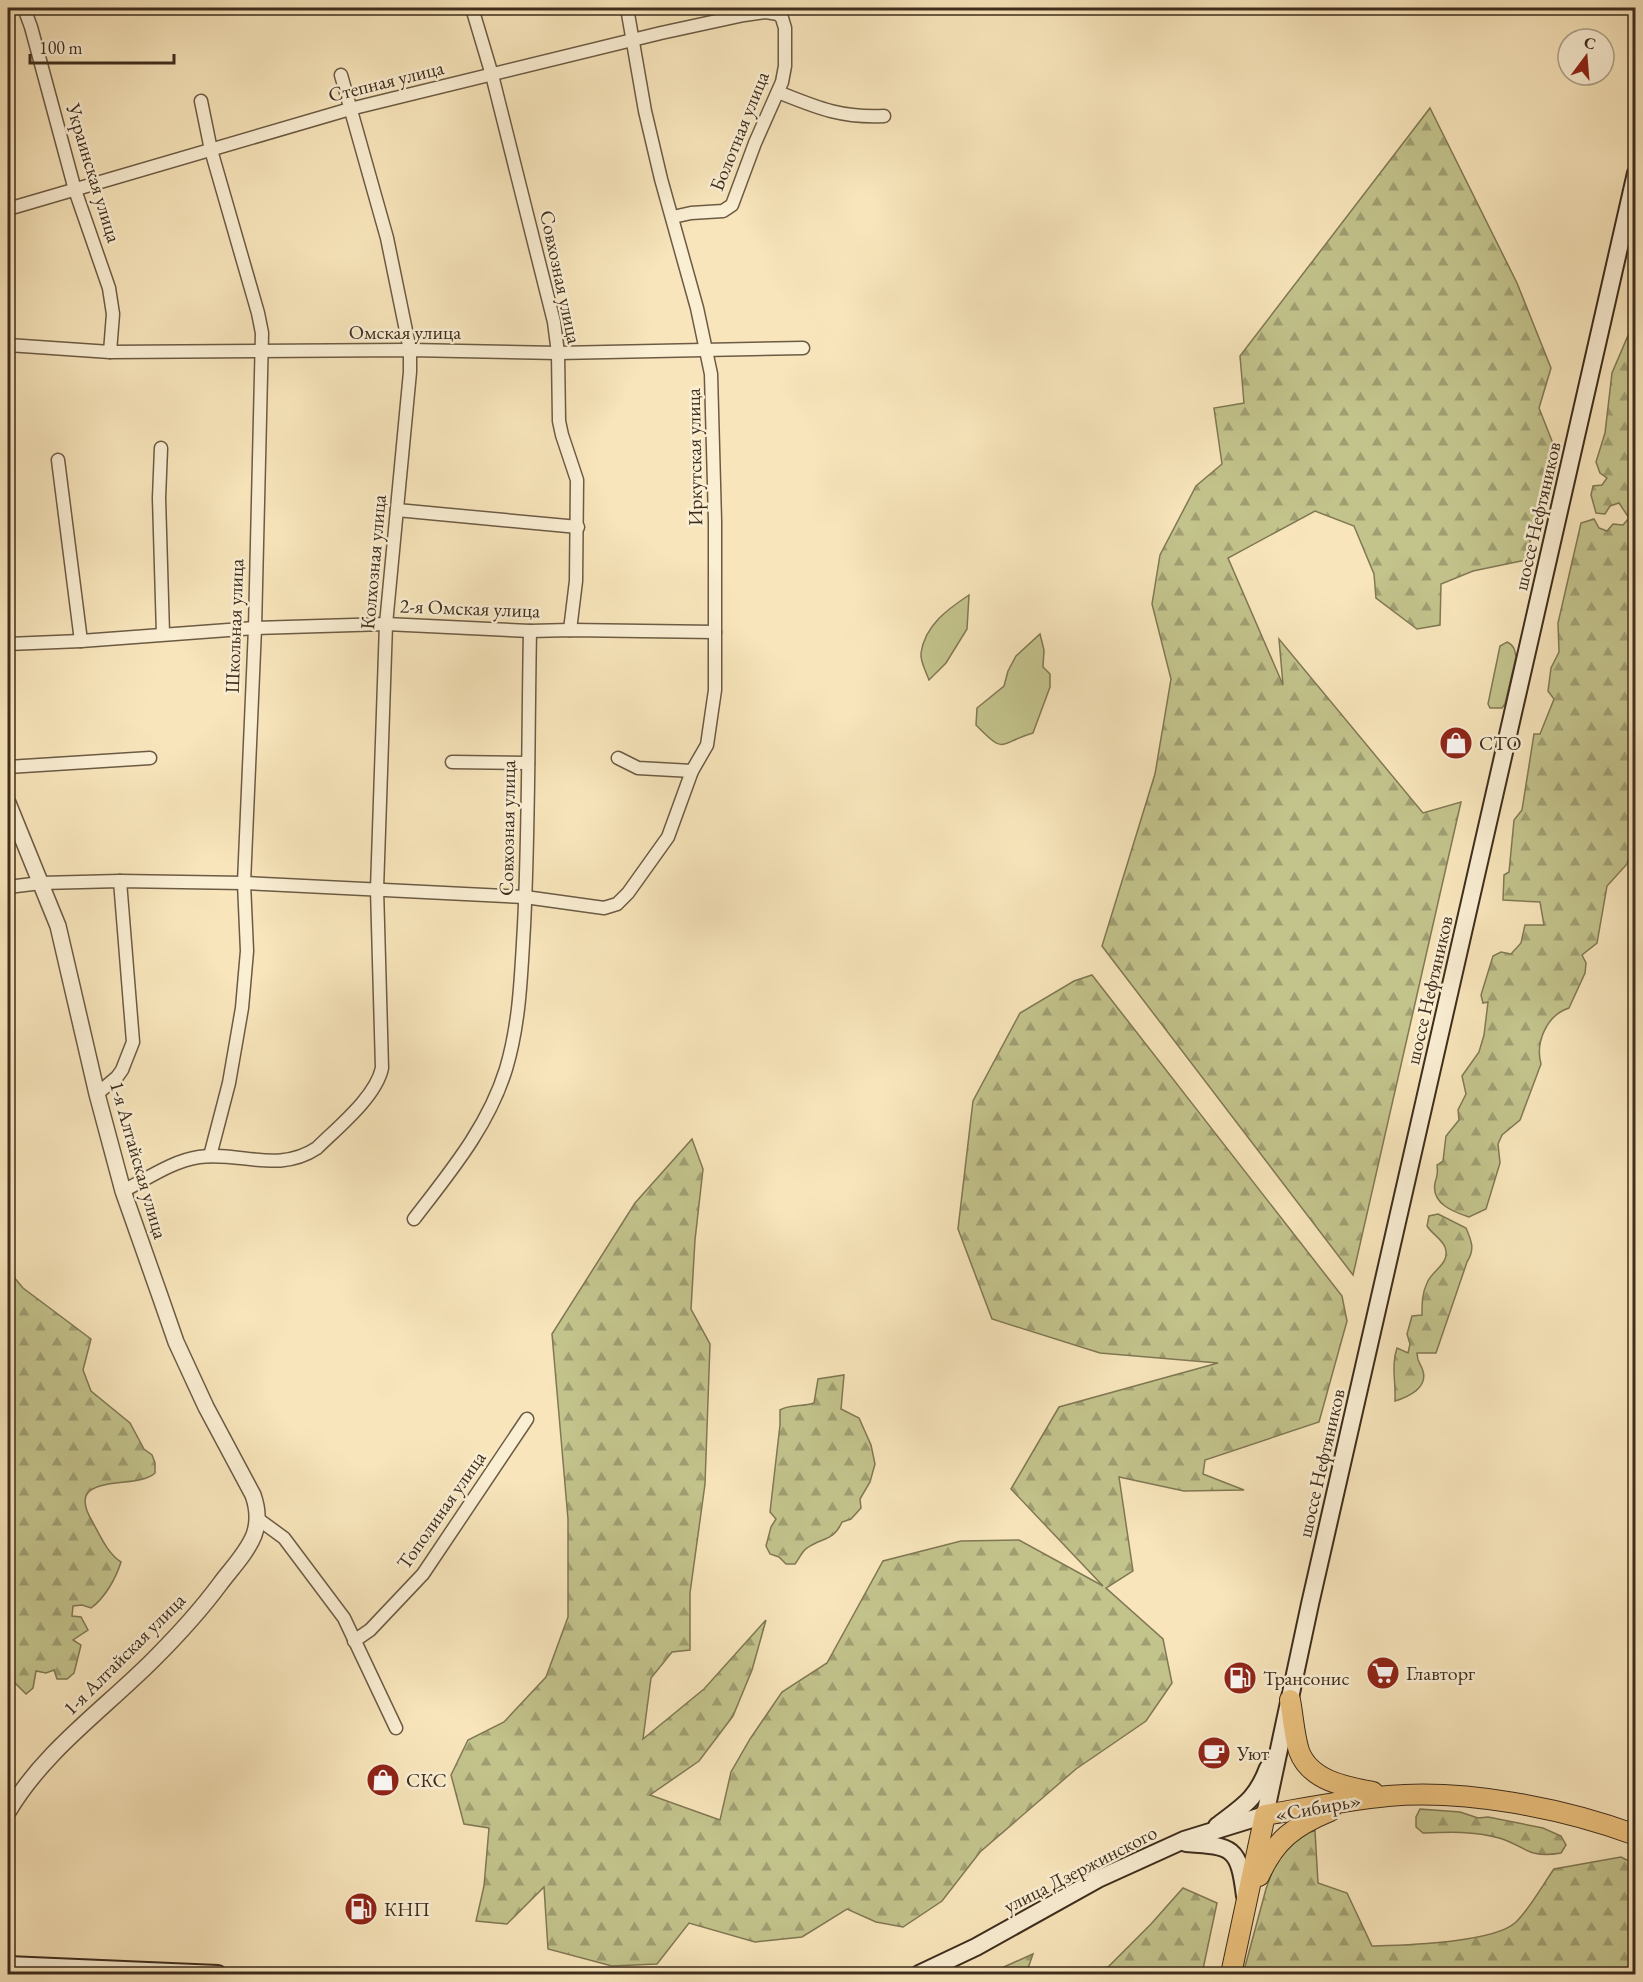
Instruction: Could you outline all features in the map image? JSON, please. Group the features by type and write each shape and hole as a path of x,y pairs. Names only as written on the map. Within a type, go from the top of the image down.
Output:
{"highway":[{"path":"1290,1700 1299,1749 1304,1762 1314,1772 1341,1786 1390,1796 1440,1796 1502,1801 1571,1814 1635,1835"},
{"name":"«Сибирь»","path":"1246,1906 1265,1815 1390,1796"},
{"path":"1231,1974 1246,1906 1264,1866 1280,1840 1302,1824 1357,1800"}],"main road":[{"name":"шоссе Нефтяников","path":"1265,1815 1635,173"},
{"path":"1206,1833 1246,1804 1261,1787 1285,1722"},
{"name":"улица Дзержинского","path":"919,1974 976,1947 1098,1878 1179,1843 1265,1815"},
{"path":"1179,1843 1218,1845 1232,1851 1242,1868 1246,1906"},
{"path":"8,1965 218,1974"}],"street":[{"name":"Украинская улица","path":"24,8 75,190 112,299 110,352"},
{"name":"Совхозная улица","path":"472,8 492,75 552,312 558,353 561,435 578,480 576,581 570,630"},
{"name":"Иркутская улица","path":"525,897 604,908 617,904 628,893 665,842 692,771 707,745 715,690 712,386 698,308 661,179 645,111 627,8"},
{"name":"Степная улица","path":"8,208 350,109 744,15 766,12 778,14"},
{"name":"Болотная улица","path":"673,217 691,213 723,211 732,205 755,143 778,92 785,66 785,28 778,14"},
{"name":"Колхозная улица","path":"210,1156 263,1161 301,1157 308,1154 317,1148 362,1102 378,1081 382,1061 377,889 386,624 410,372 410,350 387,238 341,75"},
{"path":"778,92 834,113 860,117 884,116"},
{"name":"Школьная улица","path":"201,101 211,150 262,333 255,628 244,883 247,951 242,1008 229,1083 210,1156"},
{"name":"Омская улица","path":"8,345 110,352 410,350 558,353 803,348"},
{"path":"161,448 159,498 164,634"},
{"path":"58,460 81,640"},
{"path":"397,510 578,527"},
{"name":"2-я Омская улица","path":"8,644 255,628 386,624 530,631 715,632"},
{"name":"Совхозная улица","path":"414,1220 482,1125 506,1071 517,1026 525,897 530,631"},
{"path":"8,767 150,758"},
{"path":"618,758 638,768 692,771"},
{"path":"452,762 528,764"},
{"name":"1-я Алтайская улица","path":"8,803 58,926 97,1094 123,1191 176,1342 206,1407 253,1495 257,1505 258,1519 249,1545 210,1598 153,1660 49,1757 30,1779 8,1812"},
{"path":"8,887 41,883 120,881 244,883 525,897"},
{"path":"97,1094 117,1077 133,1042 120,881"},
{"path":"123,1191 177,1164 198,1157 210,1156"},
{"name":"Тополиная улица","path":"354,1641 370,1630 423,1574 527,1419"},
{"path":"258,1519 284,1538 344,1618 396,1728"}],"green space":[{"path":"1430,108 1517,283 1551,368 1539,408 1552,441 1526,560 1473,571 1441,584 1440,625 1417,629 1376,598 1374,574 1354,526 1315,511 1228,558 1283,685 1279,639 1423,813 1461,802 1353,1275 1102,946 1155,774 1171,679 1152,604 1160,555 1196,486 1222,464 1214,408 1244,403 1240,356"},
{"path":"1635,319 1635,832 1627,864 1607,886 1597,943 1582,955 1586,963 1585,973 1569,1008 1554,1017 1544,1030 1540,1047 1541,1064 1520,1120 1502,1135 1498,1144 1500,1163 1486,1209 1469,1217 1457,1213 1440,1202 1435,1190 1437,1165 1443,1161 1446,1136 1459,1120 1458,1110 1466,1094 1462,1076 1479,1052 1484,1035 1488,1002 1483,1003 1481,995 1493,956 1501,952 1511,954 1521,943 1525,925 1544,925 1540,902 1503,900 1504,875 1509,872 1514,820 1522,810 1534,734 1540,734 1554,699 1548,691 1551,668 1559,652 1558,623 1581,523 1594,519 1599,528 1607,531 1613,524 1623,525 1629,518 1619,503 1610,506 1605,514 1596,513 1591,495 1593,486 1602,485 1607,478 1600,473 1596,462 1605,433 1612,373"},
{"path":"969,595 967,629 946,663 929,680 921,656 927,634 946,612"},
{"path":"1040,634 1044,650 1043,667 1050,674 1050,687 1033,733 998,744 976,725 977,708 1004,686 1008,671 1016,656"},
{"path":"1507,642 1514,648 1516,657 1505,704 1502,708 1490,708 1488,704 1500,646"},
{"path":"1092,975 1342,1296 1347,1321 1319,1422 1205,1460 1203,1474 1244,1490 1184,1491 1119,1477 1133,1571 1106,1588 1163,1639 1172,1683 1146,1721 1076,1769 980,1852 942,1901 903,1927 876,1922 847,1909 802,1937 755,1942 689,1923 657,1964 612,1966 548,1949 544,1887 507,1924 476,1921 484,1886 489,1828 464,1824 451,1775 468,1740 504,1722 546,1677 568,1617 568,1519 552,1334 635,1203 692,1139 703,1169 695,1240 691,1309 710,1344 705,1484 690,1593 690,1650 672,1652 651,1678 643,1739 704,1689 766,1620 752,1670 733,1716 699,1761 650,1795 720,1820 731,1772 750,1739 782,1692 827,1663 883,1561 961,1541 1019,1540 1103,1586 1011,1489 1059,1407 1218,1363 1100,1353 992,1319 958,1229 973,1101 1020,1013 1074,981"},
{"path":"1438,1214 1466,1228 1472,1249 1436,1353 1417,1353 1423,1371 1423,1382 1416,1391 1395,1401 1394,1367 1397,1348 1408,1353 1410,1344 1407,1334 1412,1316 1422,1315 1425,1287 1429,1278 1445,1258 1445,1247 1427,1226 1429,1216"},
{"path":"8,1270 23,1288 91,1339 83,1370 91,1391 130,1423 144,1449 152,1455 155,1463 155,1473 146,1478 94,1488 87,1495 85,1505 92,1521 108,1549 121,1562 109,1587 96,1604 91,1608 82,1605 73,1606 72,1616 81,1617 88,1630 73,1640 81,1645 74,1673 67,1679 57,1679 54,1670 46,1673 36,1671 33,1688 26,1694 13,1681 8,1681"},
{"path":"844,1375 841,1409 859,1418 871,1445 875,1464 870,1482 860,1499 861,1508 851,1519 842,1522 831,1536 805,1549 795,1564 786,1564 779,1557 770,1554 766,1546 771,1527 776,1519 770,1512 780,1410 814,1403 818,1379"},
{"path":"1420,1809 1460,1812 1478,1818 1488,1817 1543,1828 1561,1836 1566,1845 1561,1853 1541,1854 1527,1851 1499,1838 1480,1834 1423,1833 1416,1827 1416,1817"},
{"path":"1315,1831 1318,1883 1347,1893 1372,1946 1448,1942 1505,1929 1521,1917 1554,1869 1621,1857 1635,1864 1635,1974 1243,1974 1276,1861 1304,1833"},
{"path":"1183,1888 1217,1903 1202,1974 1068,1974 1108,1967"},
{"path":"1033,1954 1026,1974 988,1974"}],"place":[{"name":"СТО","path":"1456,743"},
{"name":"Главторг","path":"1383,1673"},
{"name":"Трансонис","path":"1240,1678"},
{"name":"Уют","path":"1214,1753"},
{"name":"СКС","path":"383,1780"},
{"name":"КНП","path":"361,1909"}]}
